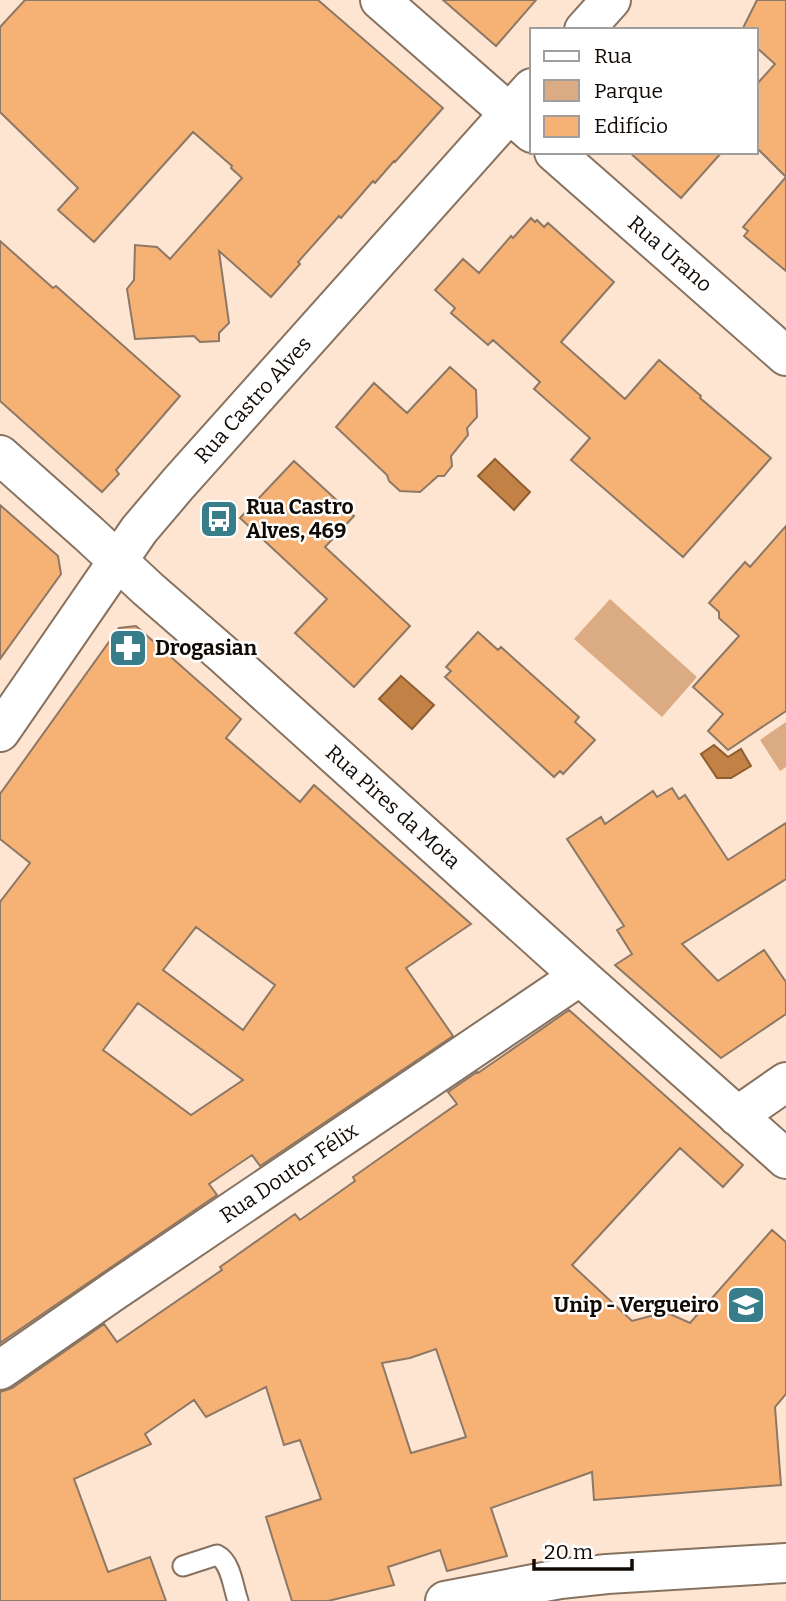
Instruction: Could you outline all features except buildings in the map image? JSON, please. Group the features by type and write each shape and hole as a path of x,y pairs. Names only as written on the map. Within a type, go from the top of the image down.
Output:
{"street":[{"path":"380,0 524,111"},
{"path":"586,28 611,0"},
{"name":"Rua Castro Alves","path":"0,732 139,530 178,484 524,111"},
{"name":"Rua Urano","path":"556,154 786,356"},
{"name":"Rua Pires da Mota","path":"0,455 786,1159"},
{"name":"Rua Doutor Félix","path":"0,1370 580,976"},
{"path":"737,1116 786,1082"},
{"path":"445,1601 560,1578 786,1563"}],"lane":[{"path":"183,1566 217,1555 222,1557 238,1601"}],"green space":[{"path":"610,599 697,677 662,717 574,639"},
{"path":"786,722 786,767 780,771 760,740"}],"shaded area":[{"path":"495,459 530,492 514,510 478,476"},
{"path":"401,676 434,705 412,729 379,699"},
{"path":"714,745 728,757 741,749 751,766 731,778 717,778 701,754"}],"place":[{"name":"Rua Castro Alves, 469","path":"219,519"},
{"name":"Drogasian","path":"128,648"},
{"name":"Unip - Vergueiro","path":"746,1305"}]}
